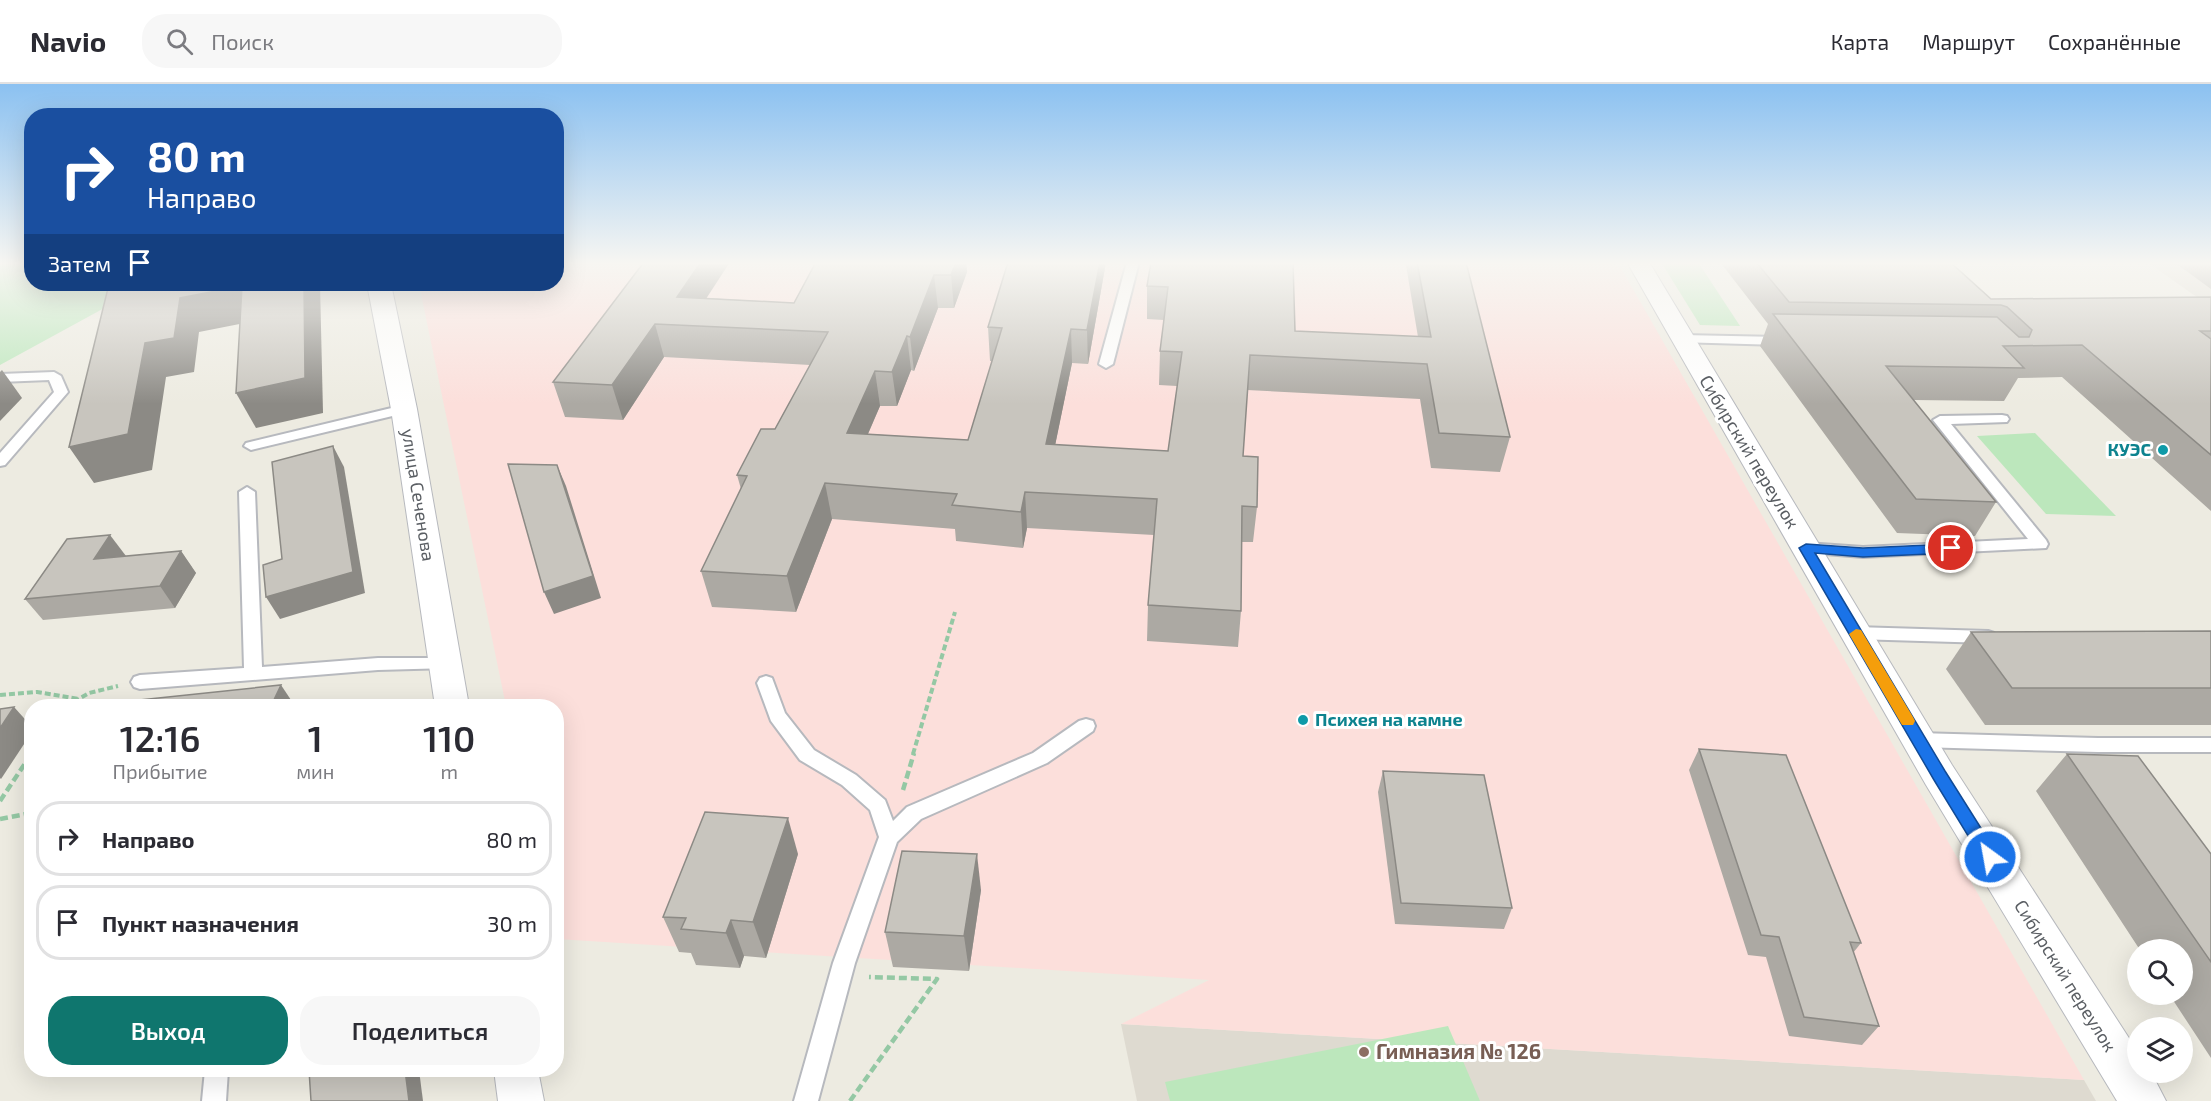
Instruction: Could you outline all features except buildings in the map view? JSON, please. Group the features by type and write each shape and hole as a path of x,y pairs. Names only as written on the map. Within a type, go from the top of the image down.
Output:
{"street":[{"name":"улица Сеченова","path":"384,309 404,409 451,699"},
{"name":"Сибирский переулок","path":"1665,309 1918,740 2143,1101"},
{"path":"517,1077 521,1101"}],"lane":[{"path":"1106,364 1120,309"},
{"path":"1682,339 1794,341"},
{"path":"0,378 54,376 61,392 0,462"},
{"path":"251,446 404,409"},
{"path":"1806,548 1863,552 2040,544 1940,420 2002,419"},
{"path":"248,492 253,674"},
{"path":"1855,633 2010,638"},
{"path":"140,682 378,664 444,664"},
{"path":"766,683 777,716 807,755 849,780 878,806 889,837"},
{"path":"806,1101 840,976 889,837 914,813 1040,758 1086,726"},
{"path":"1918,740 2098,745 2211,745"},
{"path":"2098,745 2112,764"},
{"path":"214,1101 216,1077"}],"path":[{"path":"889,837 954,612"},
{"path":"0,695 37,692 79,699 89,693 140,682"},
{"path":"0,801 24,765"},
{"path":"0,819 24,814"},
{"path":"840,976 937,979 850,1101"}],"shaded area":[{"path":"424,309 1645,309 2084,1080 1121,1024 1209,980 564,939 564,699 505,699"},
{"name":"Гимназия № 126","path":"1121,1024 2084,1080 2096,1101 1137,1101"}],"green space":[{"path":"0,309 102,309 0,365"},
{"path":"1690,309 1729,309 1740,326 1700,325"},
{"path":"2035,433 2116,516 2046,514 1977,436"},
{"path":"1448,1026 1480,1101 1170,1101 1165,1082"}],"slow traffic":[{"path":"1856,634 1907,721"}],"place":[{"name":"КУЭС","path":"2163,450"},
{"name":"Психея на камне","path":"1303,720"},
{"name":"Гимназия № 126","path":"1364,1052"}],"route":[{"path":"1951,548 1863,552 1806,548 1939,775 1990,857"}]}
